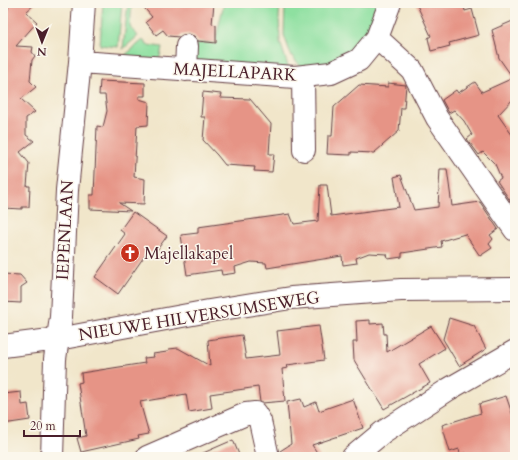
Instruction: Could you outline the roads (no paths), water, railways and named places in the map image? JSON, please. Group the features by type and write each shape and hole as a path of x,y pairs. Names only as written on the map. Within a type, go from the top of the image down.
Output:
{"street":[{"name":"IEPENLAAN","path":"52,457 55,359 61,317 67,190 80,62 84,3"},
{"name":"MAJELLAPARK","path":"80,62 295,77 331,73 359,60 377,38 390,3"},
{"path":"377,38 412,70 437,118 515,230"},
{"path":"186,70 187,46"},
{"path":"303,76 304,150"},
{"name":"NIEUWE HILVERSUMSEWEG","path":"3,346 58,339 209,311 291,298 401,290 515,289"},
{"path":"360,455 390,427 449,389 515,351"},
{"path":"147,457 246,414 255,413 260,421 268,457"}],"place":[{"name":"Majellakapel","path":"130,253"}]}
